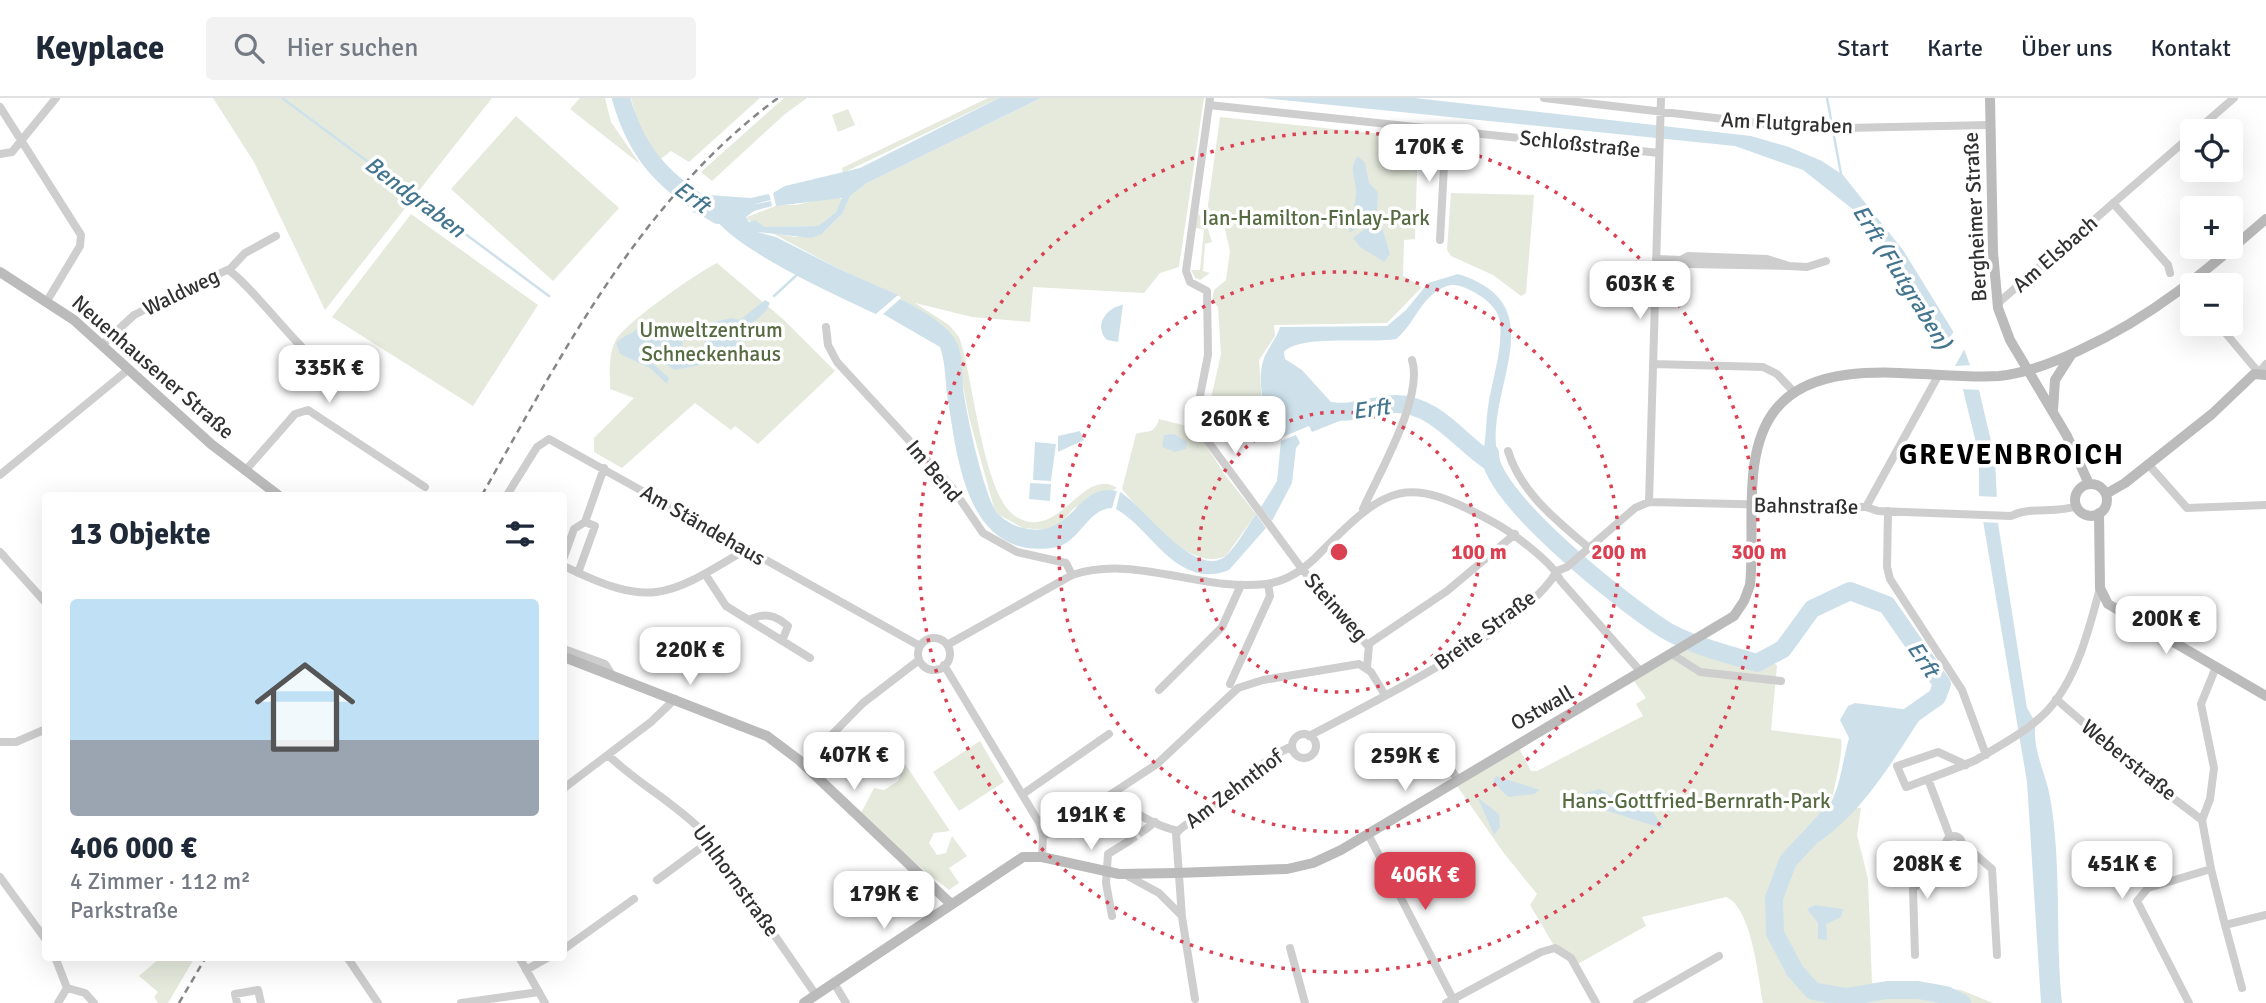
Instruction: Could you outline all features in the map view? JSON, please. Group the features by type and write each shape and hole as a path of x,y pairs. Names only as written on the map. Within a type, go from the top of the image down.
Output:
{"main road":[{"name":"Bergheimer Straße","path":"1990,98 1993,271 1997,304 2010,340 2054,413 2089,484"},
{"path":"1794,392 1822,379 1852,374 1979,376 2028,370 2072,354 2156,310 2266,219"},
{"name":"Neuenhausener Straße","path":"0,272 47,301 103,344 245,471 274,492"},
{"path":"2054,413 2055,380 2072,354"},
{"path":"2106,494 2148,464 2264,371"},
{"name":"Ostwall","path":"951,904 1014,861 1028,856 1124,874 1295,868 1325,858 1706,635 1734,616 1747,596 1755,463 1760,439 1775,411 1794,392"},
{"path":"2099,513 2087,514 2077,506 2077,492 2089,484 2099,486 2106,494 2106,505 2099,513 2099,588 2105,600 2113,608 2266,696"},
{"path":"567,658 764,735 803,764 951,904 804,1003"}],"street":[{"path":"0,154 10,153 56,98"},
{"name":"Am Flutgraben","path":"1544,98 1660,113 1822,127 1990,125"},
{"path":"1557,571 1568,566 1634,508 1649,502 1661,98"},
{"name":"Am Elsbach","path":"2211,119 2234,98"},
{"name":"Schloßstraße","path":"1302,569 1246,495 1199,425 1208,355 1207,291 1192,284 1186,274 1209,101 1659,153"},
{"path":"0,107 22,137 81,234 80,246 47,301"},
{"path":"1440,240 1446,129"},
{"name":"Am Elsbach","path":"1997,304 2180,146"},
{"name":"Am Elsbach","path":"2113,203 2168,265 2170,273"},
{"name":"Waldweg","path":"103,344 134,315 229,270 245,253 276,236"},
{"path":"1656,259 1681,260 1687,264 1807,267 1826,261"},
{"name":"Waldweg","path":"229,270 238,276 281,328 301,346"},
{"name":"Im Bend","path":"826,327 828,345 837,362 951,486 976,526 1012,550 1066,563 1072,575"},
{"path":"2230,336 2264,371"},
{"path":"1362,511 1405,414 1416,373 1412,360"},
{"path":"1654,364 1763,367 1777,374 1794,392"},
{"path":"0,475 129,369"},
{"path":"1866,507 1938,376"},
{"path":"245,471 295,414 308,410 425,487"},
{"name":"Am Ständehaus","path":"509,492 533,453 549,439 920,646"},
{"path":"1508,451 1516,471 1534,498 1587,550"},
{"path":"2148,464 2183,505 2196,509 2266,505"},
{"path":"567,549 574,529 584,522 604,468"},
{"path":"947,645 1072,575 1111,568 1241,585 1268,584 1302,569 1362,511 1392,495 1424,492 1460,505 1515,534 1557,571 1560,580 1641,672"},
{"name":"Bahnstraße","path":"1649,502 1866,507 1888,511 2003,516 2021,511 2060,511 2077,506"},
{"path":"1888,511 1887,567 1891,579 1962,690 1986,755"},
{"path":"578,573 596,526 584,522"},
{"path":"1367,667 1370,645 1454,586 1515,534"},
{"path":"567,568 647,594 679,588 746,550"},
{"path":"0,552 42,599"},
{"name":"Steinweg","path":"1302,569 1370,645"},
{"name":"Breite Straße","path":"1385,695 1493,630 1545,586 1557,571"},
{"path":"705,574 721,601 810,658"},
{"path":"1230,684 1270,596 1268,584"},
{"path":"1159,690 1193,661 1222,627 1241,585"},
{"path":"1966,765 1938,752 1897,766 1906,787 1966,765 1986,755 2041,717 2056,699 2081,649 2099,588"},
{"path":"749,620 766,614 780,620 789,630 782,641"},
{"path":"803,764 863,703 919,660 920,646 933,638 947,645 950,654 944,666 932,669 919,660"},
{"path":"567,650 605,664 611,675"},
{"path":"1672,654 1688,666 1707,673 1781,681"},
{"path":"1043,835 1052,833 1147,771 1172,744 1243,685 1359,664 1367,667 1385,695"},
{"path":"944,666 1023,794 1043,835 1042,857"},
{"path":"2216,667 2201,704 2214,768 2209,803 2202,820 2211,869 2242,988"},
{"name":"Am Zehnthof","path":"1195,999 1177,873 1178,831 1210,811 1261,765 1292,746 1296,737 1309,736 1385,695"},
{"path":"567,786 651,723 675,699"},
{"name":"Weberstraße","path":"2056,699 2202,820"},
{"path":"0,742 16,742 42,731"},
{"path":"1023,794 1109,734"},
{"name":"Am Zehnthof","path":"1292,746 1300,757 1310,756 1315,746 1309,736"},
{"path":"1430,738 1458,780"},
{"name":"Uhlhornstraße","path":"608,755 635,781 690,819 710,841 816,995"},
{"path":"1928,779 1950,837"},
{"path":"1115,792 1120,802 1155,822 1178,831"},
{"path":"1146,829 1155,822"},
{"path":"1368,834 1452,1002 1545,950 1559,948 1571,958 1597,1003"},
{"path":"1948,850 1946,842 1950,837 1956,836 1992,869 1997,955"},
{"path":"657,880 710,841"},
{"path":"1112,916 1106,872 1108,854 1129,841"},
{"path":"1948,850 1958,851 1961,842"},
{"path":"1915,955 1913,889 1948,850"},
{"path":"2189,1003 2137,901 2145,889 2211,869"},
{"path":"1124,874 1159,893 1182,916"},
{"path":"0,877 42,935"},
{"path":"567,947 634,899"},
{"path":"2225,925 2266,915"},
{"path":"1290,948 1305,1003"},
{"path":"1637,1003 1718,956"},
{"path":"57,961 68,988"},
{"path":"350,961 378,1003"},
{"path":"521,961 545,1003"},
{"path":"526,970 542,961"},
{"path":"834,983 846,1003"},
{"path":"58,1003 68,988"},
{"path":"68,988 85,993 94,1003"},
{"path":"237,1003 235,994 258,989 261,1003"},
{"path":"461,1003 539,992"}],"green space":[{"path":"213,98 492,98 325,310 254,162"},
{"path":"580,98 605,98 611,122 640,164 570,109"},
{"path":"631,98 760,98 689,162 671,151 658,161 642,139"},
{"path":"784,98 807,98 785,114 712,181 701,172"},
{"path":"988,98 999,98 843,173 842,168"},
{"path":"1041,98 1204,98 1179,267 1160,273 1144,293 1033,287 1030,322 972,317 915,303 949,325 959,337 987,463 1006,506 1018,518 1033,522 1047,520 1093,486 1105,484 1117,488 1074,508 1058,526 1047,530 1023,528 999,515 994,508 969,417 954,339 900,299 901,297 839,269 772,233 795,237 822,234 842,214 849,196 867,183"},
{"path":"848,109 855,125 838,132 832,115"},
{"path":"516,116 619,208 553,281 451,189"},
{"name":"Ian-Hamilton-Finlay-Park","path":"1220,117 1418,138 1415,239 1404,240 1403,276 1422,287 1387,323 1274,325 1275,336 1259,360 1262,404 1219,418 1210,403 1221,354 1218,307 1212,301 1214,290 1226,280 1230,251 1223,221 1215,224 1207,212"},
{"path":"1451,193 1534,195 1526,293 1521,296 1493,275 1451,256 1447,250"},
{"path":"836,196 843,200 836,212 818,226 765,227 748,220 747,217 778,205 796,205"},
{"path":"1198,213 1207,226 1212,242 1205,244 1203,271 1210,273 1200,280 1195,278 1191,270 1200,270 1204,229 1195,228"},
{"path":"411,214 538,305 473,406 332,317"},
{"name":"Umweltzentrum Schneckenhaus","path":"717,263 784,320 835,371 758,444 735,426 731,430 695,403 622,468 594,452 594,438 634,398 610,389 613,345 633,322 679,287"},
{"path":"1159,419 1195,428 1225,475 1256,514 1226,556 1212,559 1183,549 1155,526 1122,489 1136,434 1153,430"},
{"name":"Hans-Gottfried-Bernrath-Park","path":"1697,643 1756,663 1769,656 1777,666 1771,730 1841,739 1840,762 1831,807 1861,808 1857,835 1868,879 1872,983 1961,990 1993,1003 1763,1003 1748,929 1735,904 1726,897 1642,917 1646,926 1574,966 1556,949 1530,905 1537,894 1503,852 1457,786 1519,748 1531,771 1537,771 1643,716 1636,704 1646,698 1634,681"},
{"path":"980,741 1004,782 959,811 933,772"},
{"path":"905,764 950,831 934,833 929,843 937,855 946,853 952,836 967,856 949,868 959,883 949,890 904,854 861,813 874,788 884,790 898,781"},
{"path":"156,961 193,961 168,1003 158,1003 154,997 158,992 139,976"}],"water":[{"path":"999,98 1041,98 867,183 850,196 842,214 822,234 811,238 757,232 776,237 898,295 876,314 790,272 746,246 716,220 692,212 708,195 751,198 769,194 771,200 752,205 771,201 772,206 754,211 746,217 749,222 755,220 765,227 818,226 836,212 842,198 776,206 773,193 785,186 860,168"},
{"name":"Erft","path":"1262,98 1415,98 1751,136 1789,147 1822,161 1843,175 1903,250 1964,349 1979,390 1995,458 1998,523 2027,708 2036,723 2036,742 2054,823 2062,1003 2041,1003 2027,782 1979,497 1979,455 1963,390 1929,323 1875,235 1855,211 1803,170 1735,146"},
{"path":"1358,156 1365,163 1369,183 1378,192 1377,211 1350,233 1356,194 1353,165"},
{"path":"1379,218 1390,254 1384,262 1360,247 1353,238"},
{"path":"1458,274 1489,289 1506,308 1511,331 1496,442 1501,469 1493,475 1479,464 1499,354 1500,322 1486,300 1456,285 1447,286 1430,296 1396,339 1319,341 1292,346 1284,352 1285,359 1302,370 1331,402 1352,405 1354,409 1352,416 1312,432 1309,426 1280,438 1265,408 1261,379 1264,358 1280,327 1387,326 1406,310 1428,283"},
{"path":"900,299 941,324 958,345 975,449 989,497 999,515 1020,527 1040,529 1053,526 1082,502 1103,490 1117,491 1112,508 1096,514 1070,541 1052,548 1024,547 1001,538 984,522 963,477 940,347 883,314"},
{"path":"765,300 770,303 766,311 748,327 739,345 730,355 675,370 651,355 649,360 669,378 667,384 650,368 620,354 616,343 643,325 681,333 683,346 692,355 703,347 711,323 731,318 740,320"},
{"path":"1123,305 1118,342 1107,340 1101,329 1103,318 1111,309"},
{"path":"1080,431 1084,440 1058,452 1058,436"},
{"path":"1174,434 1187,442 1186,449 1175,452 1162,447 1164,435"},
{"path":"1296,435 1300,443 1296,448 1292,483 1272,521 1261,507 1277,481 1281,441"},
{"path":"1035,442 1056,444 1051,481 1033,480"},
{"path":"1030,483 1051,484 1050,501 1029,499"},
{"path":"1120,492 1171,539 1201,559 1215,561 1227,555 1256,514 1266,528 1229,570 1211,574 1194,572 1166,554 1116,509"},
{"path":"1855,703 1910,710 1920,719 1863,801 1835,830 1819,842 1809,829 1828,807 1837,787 1849,738 1840,720 1848,706"},
{"path":"1496,776 1540,790 1534,794 1508,797 1493,782"},
{"path":"1600,789 1622,803 1642,795 1664,829 1567,798"},
{"path":"1478,798 1499,814 1500,827 1494,835"},
{"path":"1815,905 1843,909 1841,917 1826,924 1827,940 1818,939 1818,923 1807,909"}],"pier":[{"path":"1955,329 1966,346 1955,366 1974,365 1983,390 1959,389 1941,353"},
{"path":"1975,496 1999,497 2002,523 1979,522"}],"waterway":[{"name":"Bendgraben","path":"282,98 549,296"},
{"name":"Erft","path":"621,98 636,137 656,167 684,192 718,215"},
{"path":"1827,98 1841,174"},
{"name":"Bendgraben","path":"774,296 800,272"},
{"name":"Erft","path":"1330,411 1347,412 1388,404 1423,410 1446,425 1489,461"},
{"name":"Erft","path":"1490,453 1495,472 1511,496 1535,523 1623,600 1667,631 1688,641 1757,663 1783,649 1812,609 1850,591 1887,605 1942,684 1937,697 1894,727"},
{"name":"Erft","path":"1829,817 1788,861 1774,898 1775,933 1795,971 1813,991 1846,997 1887,990 1918,990 1946,995 1962,1003"}],"tunnel":[{"path":"1129,841 1146,829"}],"railway":[{"path":"484,492 575,333 646,230 686,182 730,138 778,98"},
{"path":"179,1003 204,961"}],"district":[{"name":"GREVENBROICH","path":"2012,455"}],"water label":[{"name":"Erft (Flutgraben)","path":"1902,277"}]}
